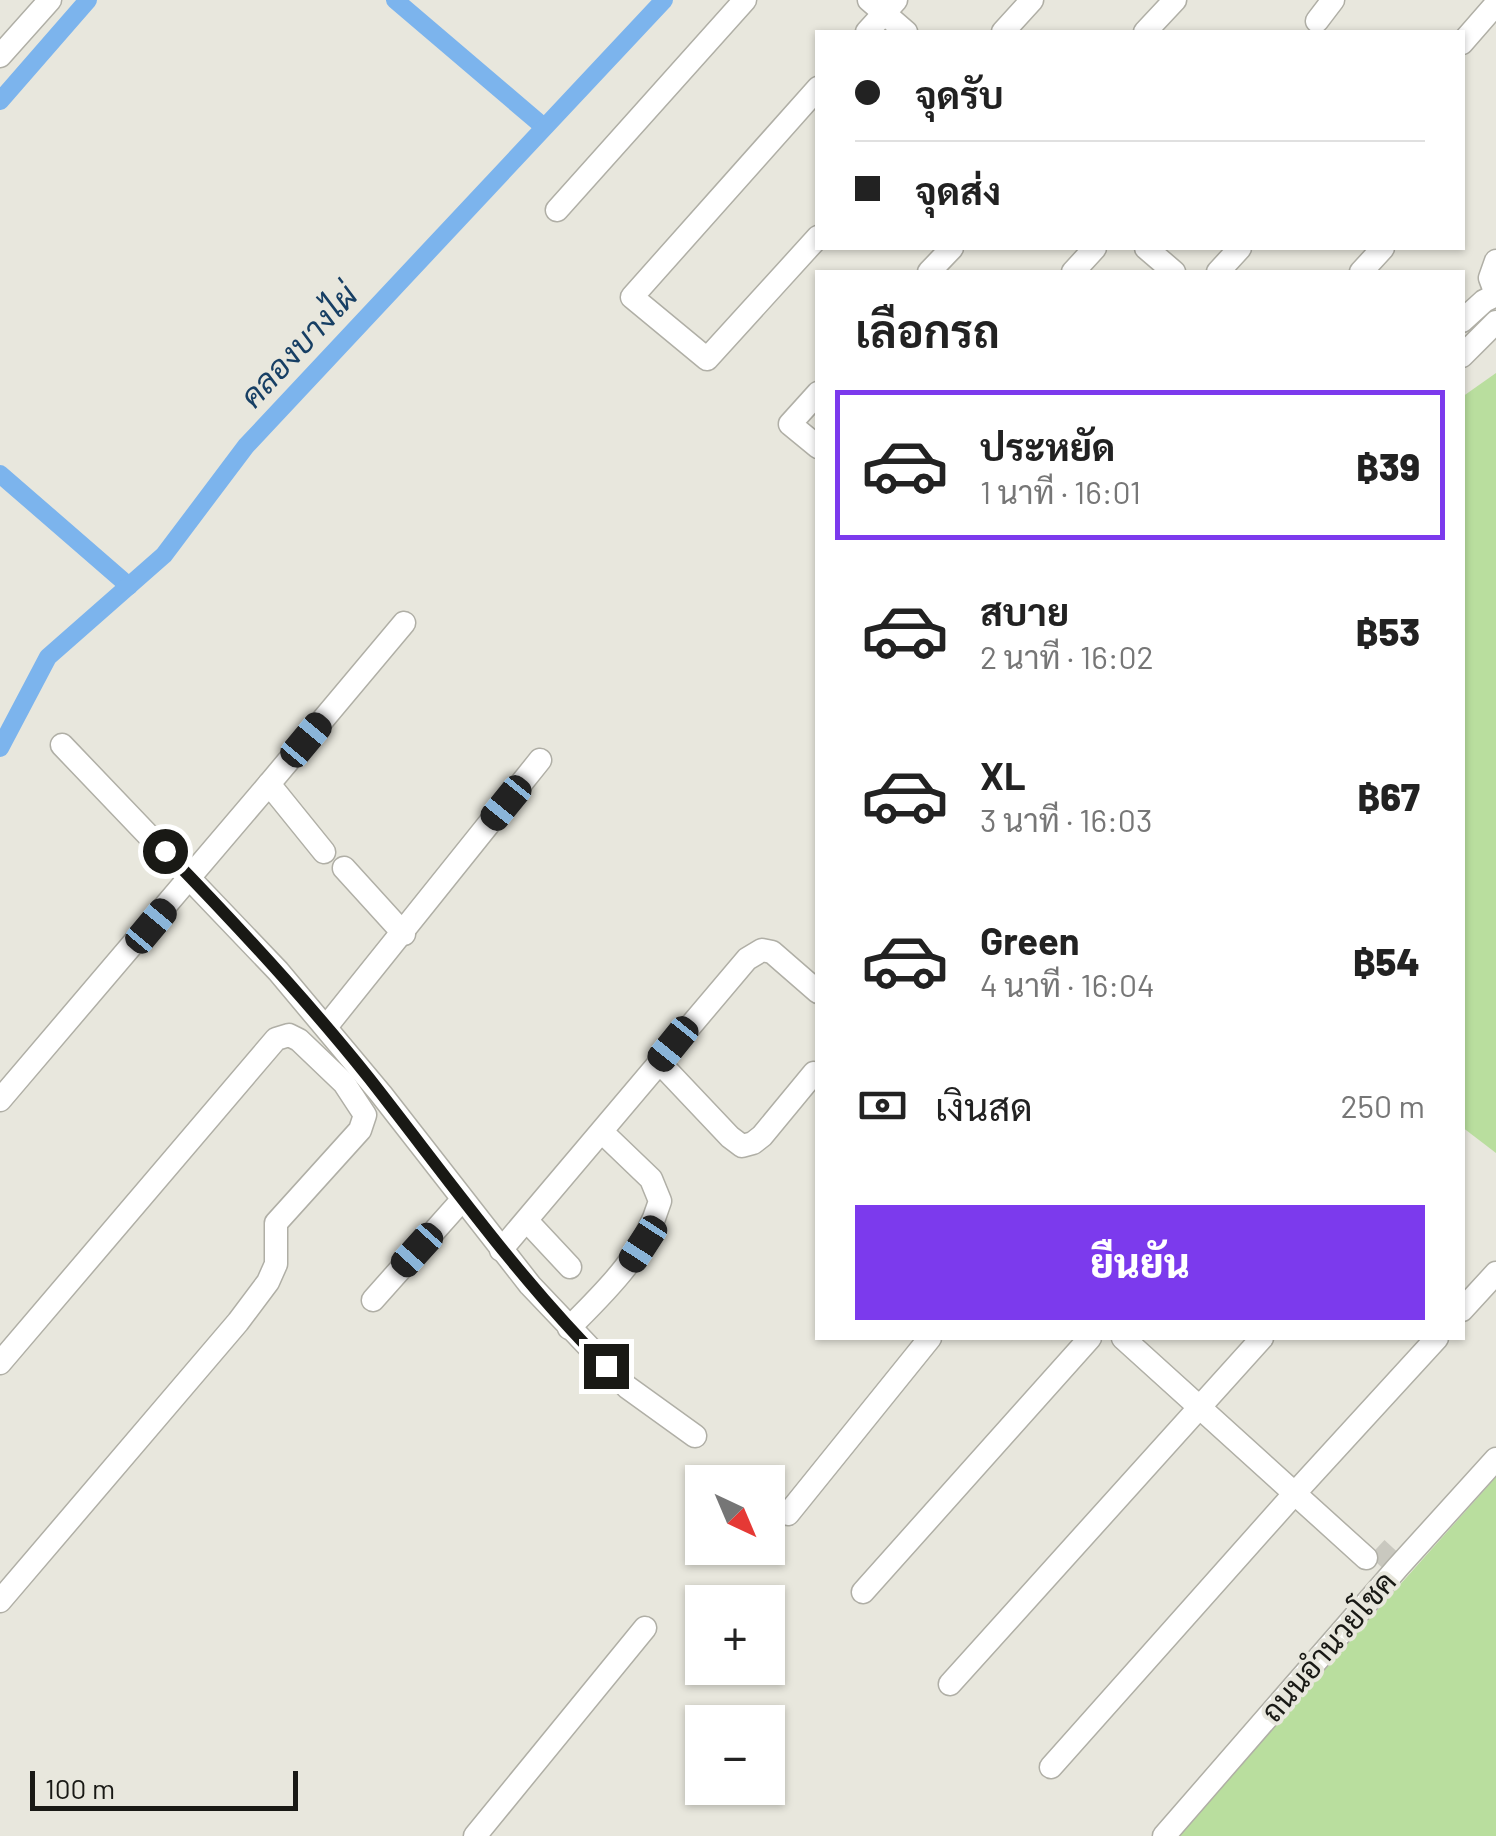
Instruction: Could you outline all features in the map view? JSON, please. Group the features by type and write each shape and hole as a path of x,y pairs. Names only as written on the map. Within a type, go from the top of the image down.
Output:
{"street":[{"path":"0,56 50,0"},
{"path":"557,210 745,0"},
{"path":"1004,30 1032,0"},
{"path":"1147,30 1175,0"},
{"path":"1317,21 1333,0"},
{"path":"868,30 883,4 904,30"},
{"path":"1465,40 1496,4"},
{"path":"815,91 632,297 706,360 815,239"},
{"path":"931,270 950,250"},
{"path":"1075,270 1093,250"},
{"path":"1148,250 1172,270"},
{"path":"1220,270 1238,250"},
{"path":"1362,270 1381,250"},
{"path":"1465,318 1496,294 1490,278 1496,262"},
{"path":"1465,353 1496,322"},
{"path":"815,396 790,424 815,445"},
{"path":"0,1100 404,623"},
{"path":"62,745 191,878 326,1027 501,1250 569,1328 627,1386 695,1436"},
{"path":"326,1027 540,760"},
{"path":"268,784 324,852"},
{"path":"344,868 404,934"},
{"path":"501,1250 748,959 762,950 782,959 815,989"},
{"path":"0,1363 276,1039 289,1035 299,1040 358,1102 364,1115 360,1130 276,1224 276,1264 268,1282 0,1601"},
{"path":"659,1062 742,1146 753,1144 762,1136 814,1074"},
{"path":"569,1328 622,1274 643,1244 660,1201 651,1179 602,1132"},
{"path":"373,1300 462,1200"},
{"path":"527,1221 570,1267"},
{"path":"1465,1307 1496,1273"},
{"path":"788,1514 928,1340"},
{"path":"863,1592 1088,1340"},
{"path":"1127,1340 1204,1401"},
{"path":"1144,1340 1204,1401 1384,1564"},
{"path":"950,1684 1260,1340"},
{"path":"1051,1767 1435,1340"},
{"name":"ถนนอำนวยโชค","path":"1164,1836 1384,1564 1496,1459"},
{"path":"476,1836 645,1628"}],"green space":[{"path":"1496,373 1496,1153 1465,1129 1465,395"},
{"path":"1496,1477 1496,1836 1176,1836"}],"waterway":[{"path":"0,101 88,0"},
{"path":"395,0 544,127"},
{"name":"คลองบางไผ่","path":"0,748 48,657 164,555 246,446 664,0"},
{"path":"0,474 129,586"}],"tunnel":[{"path":"1377,1548 1391,1561"}],"route":[{"path":"165,851 278,971 367,1076 530,1285 606,1366"}]}
